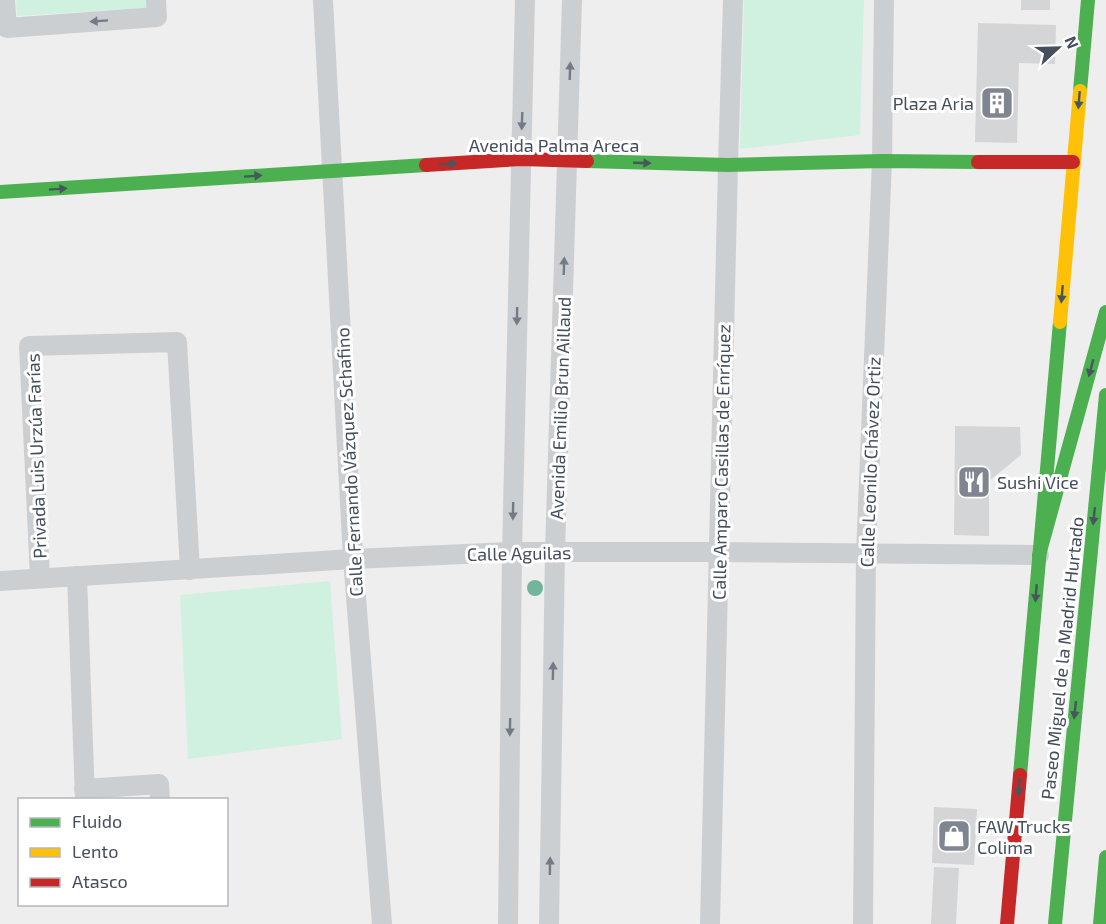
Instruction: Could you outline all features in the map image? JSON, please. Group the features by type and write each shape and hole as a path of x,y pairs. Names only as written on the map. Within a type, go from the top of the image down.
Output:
{"main road":[{"path":"1007,924 1088,0"},
{"name":"Avenida Palma Areca","path":"0,192 521,159 728,165 882,161 1073,162"},
{"path":"1039,555 1106,312"},
{"name":"Paseo Miguel de la Madrid Hurtado","path":"1055,924 1106,395"},
{"path":"1100,924 1106,857"},
{"path":"1049,924 1059,880"}],"street":[{"path":"5,0 7,28 157,17 156,0"},
{"name":"Calle Fernando Vázquez Schafino","path":"323,0 353,559 382,924"},
{"path":"508,924 512,552 525,0"},
{"name":"Avenida Emilio Brun Aillaud","path":"549,924 555,552 572,0"},
{"name":"Calle Amparo Casillas de Enríquez","path":"710,924 734,0"},
{"name":"Calle Leonilo Chávez Ortiz","path":"863,924 866,554 882,161 884,0"},
{"name":"Privada Luis Urzúa Farías","path":"40,578 29,346 177,342 190,570"},
{"name":"Calle Aguilas","path":"0,581 353,559 512,552 1039,555"},
{"path":"77,576 84,794 159,784 160,798"}],"green space":[{"path":"16,0 147,0 147,8 17,16"},
{"path":"744,0 864,0 860,135 740,149"},
{"path":"330,581 342,739 188,759 180,595"}],"building":[{"path":"1021,0 1050,0 1050,10 1021,10"},
{"name":"Plaza Aria","path":"978,23 1056,25 1055,64 1019,63 1017,143 975,142"},
{"path":"955,426 1020,427 1021,455 989,481 989,536 954,535"},
{"name":"FAW Trucks Colima","path":"934,807 977,809 974,865 932,863"},
{"path":"934,867 959,868 956,924 931,924"}],"traffic: fast":[{"path":"1080,91 1088,0"},
{"path":"587,161 728,165 882,161 978,162"},
{"path":"0,192 426,165"},
{"path":"1039,555 1106,312"},
{"path":"1020,775 1060,322"},
{"path":"1055,924 1106,395"},
{"path":"1100,924 1106,857"}],"traffic: slow":[{"path":"1060,322 1080,91"}],"traffic: jam":[{"path":"426,165 521,159 587,161"},
{"path":"978,162 1073,162"},
{"path":"1007,924 1020,775"}],"place":[{"name":"Plaza Aria","path":"997,103"},
{"name":"Sushi Vice","path":"974,482"},
{"name":"FAW Trucks Colima","path":"954,836"}]}
